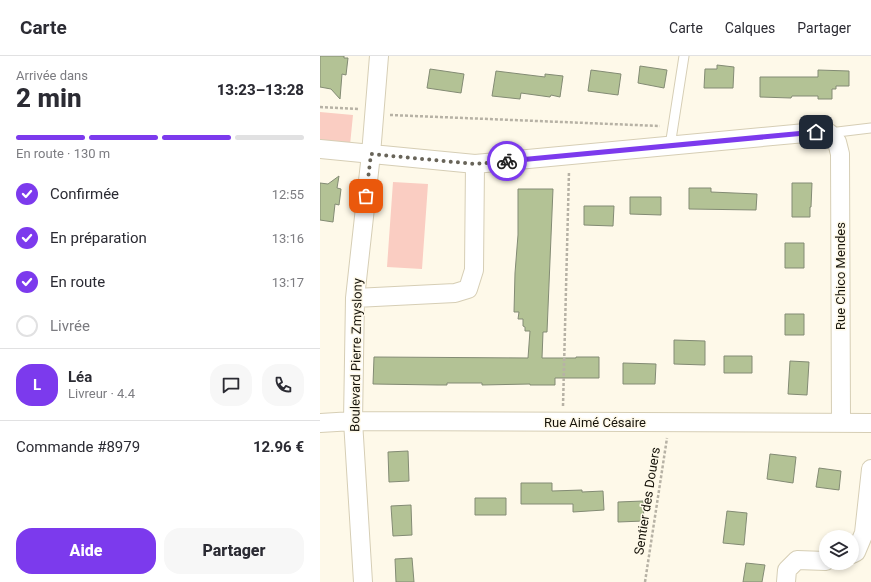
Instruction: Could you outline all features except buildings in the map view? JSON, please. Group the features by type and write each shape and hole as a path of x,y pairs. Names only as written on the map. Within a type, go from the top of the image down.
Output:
{"street":[{"name":"Boulevard Pierre Zmyslony","path":"363,582 353,421 355,298 371,154 379,56"},
{"path":"320,149 475,164 816,132 829,133"},
{"name":"Rue Chico Mendes","path":"829,133 837,142 840,154 840,422"},
{"path":"355,298 455,293 468,289 474,270 475,164"},
{"name":"Rue Aimé Césaire","path":"320,423 353,421 871,423"},
{"path":"859,545 864,533 871,469"},
{"path":"786,582 787,570 797,560 819,561"}],"lane":[{"path":"670,146 684,56"},
{"path":"829,133 871,128"}],"path":[{"path":"320,107 374,110 391,115 673,127"},
{"path":"560,422 560,413 563,408 569,171"},
{"name":"Sentier des Douers","path":"645,582 669,422"}],"shaded area":[{"path":"320,112 353,115 350,145 320,143"},
{"path":"393,182 428,184 422,269 387,267"}],"way so far":[{"path":"366,196 371,154 475,164 507,161"}],"route":[{"path":"507,161 816,132"}]}
